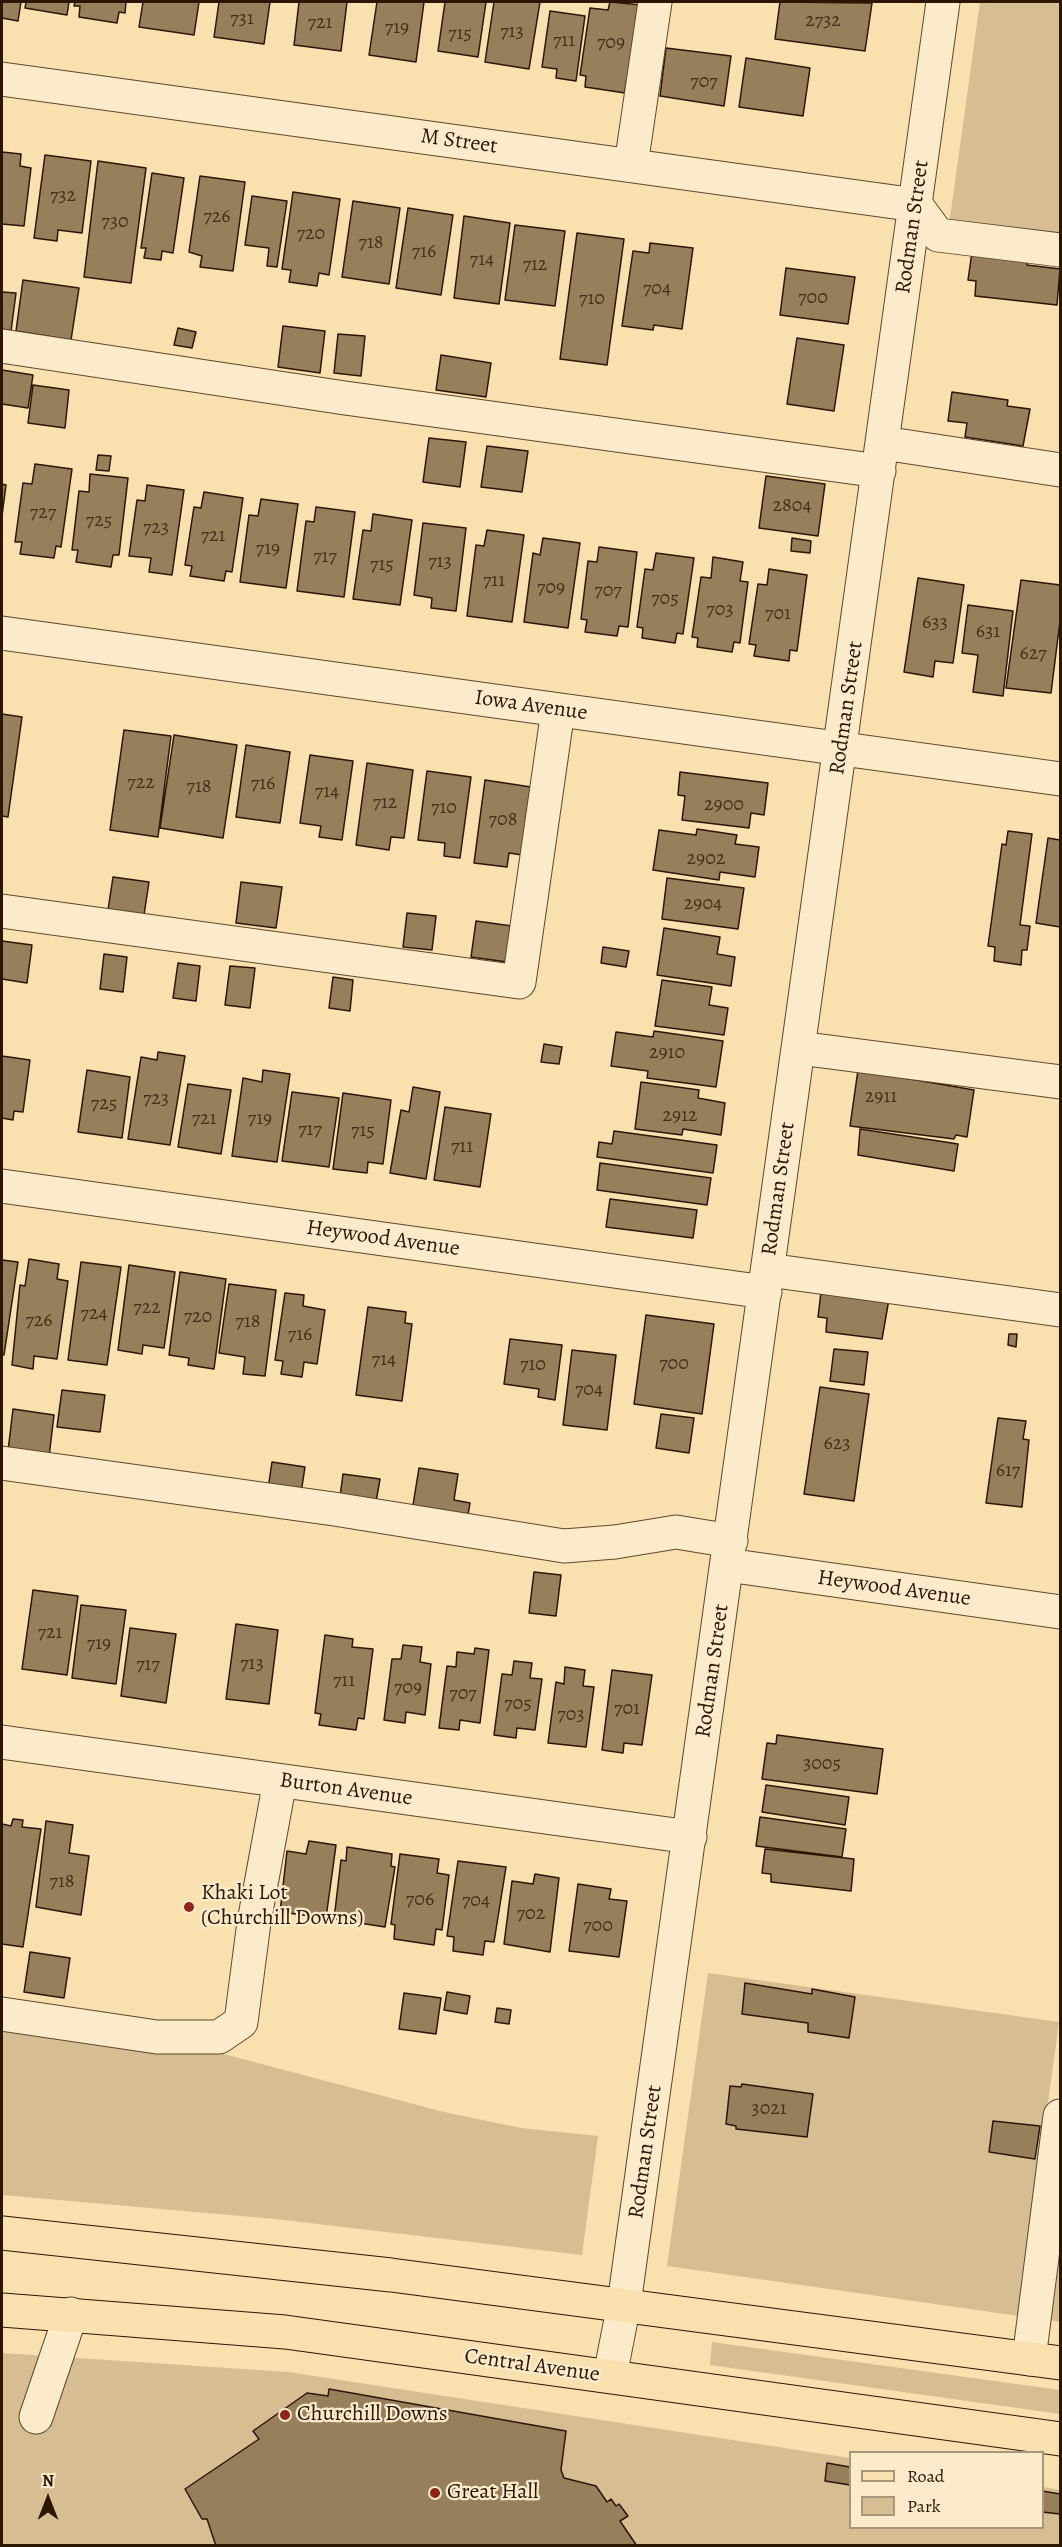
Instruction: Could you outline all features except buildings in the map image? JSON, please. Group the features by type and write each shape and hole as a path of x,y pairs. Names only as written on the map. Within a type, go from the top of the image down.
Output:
{"main road":[{"path":"2,2233 356,2271 624,2304 1045,2361"},
{"name":"Central Avenue","path":"2,2310 285,2332 1060,2439"}],"street":[{"path":"631,165 655,2"},
{"name":"Rodman Street","path":"610,2376 624,2304 690,1837 943,2"},
{"name":"M Street","path":"2,79 916,205"},
{"path":"916,205 938,235 1060,250"},
{"path":"2,346 345,398 881,457 1060,470"},
{"name":"Iowa Avenue","path":"2,633 1060,779"},
{"path":"2,912 519,982 558,710"},
{"path":"799,1048 1060,1082"},
{"name":"Heywood Avenue","path":"2,1186 767,1281 1060,1310"},
{"name":"Heywood Avenue","path":"2,1463 334,1509 564,1546 615,1542 676,1532 729,1553 1060,1612"},
{"name":"Burton Avenue","path":"2,1742 690,1837"},
{"path":"2,2014 157,2037 219,2037 241,2022 254,1922 280,1780"},
{"path":"1045,2361 1060,2116"},
{"path":"36,2417 71,2314"}],"green space":[{"path":"980,2 1060,2 1060,241 949,225"},
{"path":"708,1973 1059,2022 1019,2316 667,2266"},
{"path":"2,2021 216,2052 444,2112 521,2128 598,2136 582,2255 275,2219 2,2195"},
{"path":"1060,2210 1060,2322 1045,2319"},
{"path":"712,2342 1060,2390 1060,2414 710,2365"},
{"name":"Churchill Downs","path":"2,2353 288,2372 849,2458 849,2529 1044,2529 1044,2487 1060,2490 1060,2545 2,2545"}],"place":[{"name":"Khaki Lot (Churchill Downs)","path":"189,1907"},
{"name":"Churchill Downs","path":"285,2415"},
{"name":"Great Hall","path":"435,2493"}]}
